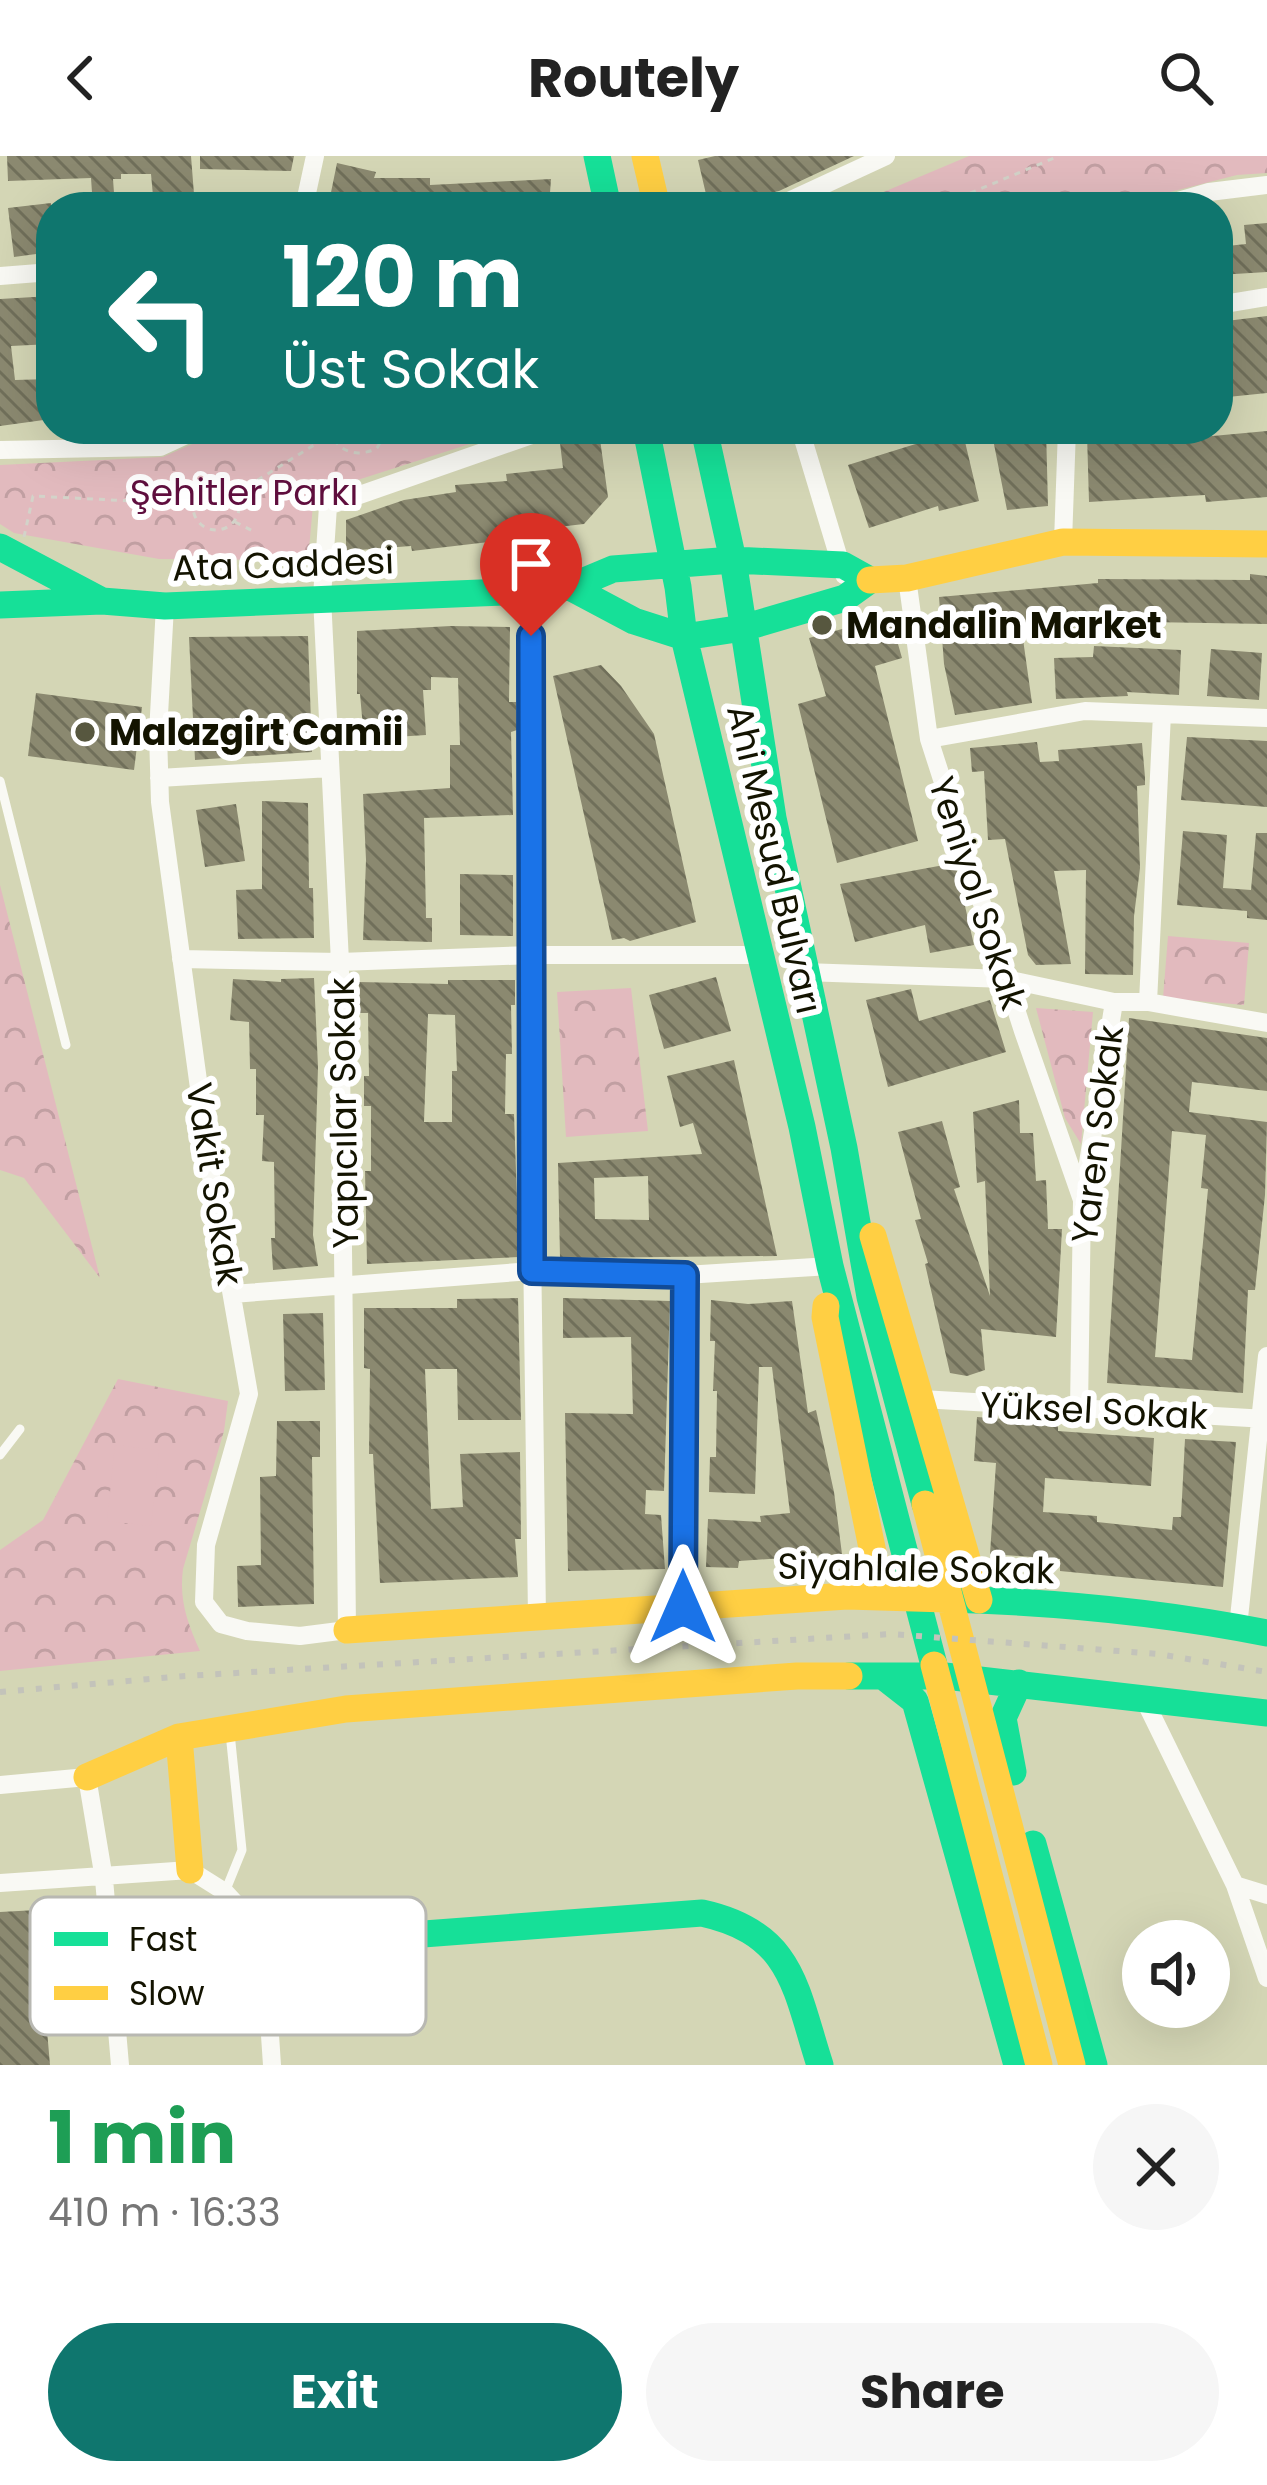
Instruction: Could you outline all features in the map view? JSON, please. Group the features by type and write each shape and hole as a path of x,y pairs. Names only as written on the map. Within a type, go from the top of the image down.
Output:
{"main road":[{"path":"597,156 605,192"},
{"path":"648,157 654,192"},
{"name":"Ahi Mesud Bulvarı","path":"649,444 684,637 830,1266 1039,2065"},
{"name":"Ahi Mesud Bulvarı","path":"707,444 733,560 773,818 844,1148 870,1298 1072,2065"},
{"path":"843,565 870,580 907,578 1063,542 1267,544"},
{"path":"9,554 102,602"},
{"name":"Ata Caddesi","path":"0,605 102,602 165,606 531,591 570,587 614,569 674,564 733,560 843,565"},
{"path":"570,587 634,621 684,637 742,628 845,598 870,580"},
{"path":"844,1148 899,1314 945,1495 979,1600"},
{"path":"830,1266 825,1317 882,1597"},
{"path":"865,1516 888,1546 916,1544 940,1529 945,1495"},
{"name":"Siyahlale Sokak","path":"347,1630 882,1597 1042,1602 1267,1633"},
{"path":"87,1777 179,1737 346,1709 797,1676 945,1676 1267,1713"},
{"path":"883,1676 916,1701 1017,2065"},
{"path":"1019,1683 1003,1718 1007,1750 1094,2065"},
{"path":"941,1792 947,1742 961,1723 992,1718 1007,1750"},
{"path":"179,1737 190,1870"},
{"path":"426,1934 680,1915 724,1916 751,1925 770,1940 785,1964 820,2065"}],"street":[{"path":"307,192 314,156"},
{"path":"808,192 886,156"},
{"path":"1206,192 1267,185"},
{"path":"0,276 36,273"},
{"path":"1233,303 1267,297"},
{"path":"0,450 166,444"},
{"name":"Yapıcılar Sokak","path":"347,1630 340,962 322,597 328,506 506,444"},
{"path":"805,444 843,565 845,598"},
{"path":"1063,542 1066,444"},
{"name":"Yeniyol Sokak","path":"907,578 929,739 1082,1200"},
{"path":"531,591 529,1018 537,1617"},
{"name":"Vakit Sokak","path":"165,606 160,778 181,959 249,1394 206,1546 204,1601 221,1624 247,1631 299,1636 347,1630"},
{"path":"929,739 1085,711 1267,718"},
{"name":"Yaren Sokak","path":"1148,1002 1162,714"},
{"path":"160,778 331,768"},
{"path":"181,959 340,962 532,955 760,955"},
{"path":"804,972 1006,979 1114,1002 1148,1002 1267,1023"},
{"name":"Yaren Sokak","path":"1079,1410 1082,1200 1114,1002"},
{"path":"232,1294 532,1271 685,1275 830,1266"},
{"path":"683,1607 685,1275"},
{"path":"1238,1627 1267,1356"},
{"name":"Yüksel Sokak","path":"921,1400 1262,1418"},
{"path":"1143,1697 1234,1886 1267,1978"},
{"path":"0,1785 87,1777 106,1897"},
{"path":"0,1883 190,1870 230,1897"},
{"path":"1234,1886 1267,1895"},
{"path":"117,2035 120,2065"},
{"path":"270,2035 272,2065"}],"lane":[{"path":"0,781 66,1045"},
{"path":"0,1455 20,1429"},
{"path":"225,1892 242,1850 229,1729"}],"path":[{"path":"973,192 1059,156"},
{"path":"235,494 312,444"},
{"path":"338,444 358,454 379,444"},
{"path":"214,483 228,487 239,506 233,522 223,529 208,529 196,519 193,504 200,490 214,483"},
{"path":"9,554 34,496 193,504"},
{"path":"233,522 255,532"}],"green space":[{"path":"969,156 1267,156 1267,173 1237,175 1170,192 884,192"},
{"name":"Şehitler Parkı","path":"192,444 469,444 314,494 308,560 159,559 14,533 0,524 0,465 163,457"},
{"path":"0,885 100,1278 24,1178 0,1170"},
{"path":"1168,936 1249,943 1244,1005 1163,998"},
{"path":"631,988 648,1131 566,1137 557,992"},
{"path":"1036,1008 1093,1012 1081,1144 1065,1118"},
{"path":"118,1379 228,1401 224,1431 183,1569 185,1611 200,1651 0,1671 0,1550 43,1520"},
{"path":"115,1445 159,1450 151,1526 107,1521"}],"building":[{"path":"7,156 191,156 194,192 153,192 151,174 121,174 121,179 113,179 114,192 92,192 91,178 8,181"},
{"path":"200,156 294,156 291,171 200,169"},
{"path":"854,156 775,192 705,192 698,160"},
{"path":"337,163 376,172 374,178 430,178 430,185 551,179 550,192 331,192"},
{"path":"36,205 36,254 14,257 8,208"},
{"path":"1267,223 1267,272 1233,274 1233,245 1246,244 1244,225"},
{"path":"36,297 36,345 11,346 15,380 36,379 36,421 0,426 0,299"},
{"path":"1267,316 1267,393 1233,396 1233,320"},
{"path":"1267,431 1267,497 1206,502 1205,495 1089,502 1087,444 1233,444 1233,434"},
{"path":"560,444 601,444 608,497 584,524 549,528 550,540 346,551 346,520 404,500 456,492 455,485 507,481 506,474 563,468"},
{"path":"916,444 966,444 979,501 939,511 938,506 869,528 848,465"},
{"path":"994,444 1046,444 1048,506 1007,510"},
{"path":"1250,574 1267,576 1267,624 1088,621 1088,626 1022,632 1032,703 955,715 944,664 939,597 1098,583 1098,579 1250,580"},
{"path":"890,616 902,658 875,666 918,841 837,863 798,704 826,696 809,638"},
{"path":"510,627 509,702 516,702 517,730 511,732 513,815 424,818 426,918 432,918 432,942 363,940 363,794 450,788 450,745 460,745 458,678 431,677 431,690 423,690 426,735 364,739 357,694 357,631"},
{"path":"308,636 312,752 195,760 189,637"},
{"path":"1094,646 1181,650 1179,695 1127,692 1128,696 1056,699 1054,658 1093,657"},
{"path":"1211,649 1262,653 1259,700 1207,696"},
{"path":"601,665 654,734 696,922 630,941 612,940 553,676"},
{"name":"Malazgirt Camii","path":"36,693 142,707 134,770 28,756"},
{"path":"1187,737 1267,741 1267,807 1181,800"},
{"path":"1037,742 1040,762 1059,761 1058,750 1142,743 1145,785 1137,786 1140,868 1133,975 1085,974 1086,870 1054,871 1071,964 1036,965 1028,955 1005,839 988,840 984,771 972,772 970,748"},
{"path":"262,801 308,803 314,938 238,939 236,890 262,889"},
{"path":"236,804 245,861 205,867 196,810"},
{"path":"1183,831 1227,835 1223,888 1251,890 1256,833 1267,833 1267,920 1247,918 1247,911 1177,905"},
{"path":"955,863 974,945 930,953 925,925 855,942 840,884"},
{"path":"460,874 513,875 513,936 460,935"},
{"path":"716,977 731,1031 664,1049 649,995"},
{"path":"314,978 318,1067 313,1235 318,1266 273,1270 274,1162 262,1161 264,1115 256,1115 249,1022 230,1020 233,979"},
{"path":"448,980 515,980 505,1114 514,1114 519,1257 367,1264 365,1171 371,1171 371,1106 364,1106 364,1076 369,1076 368,1013 358,1013 359,982 448,984","holes":["428,1014 455,1015 452,1122 424,1122"]},
{"path":"911,989 919,1021 990,1000 1006,1052 888,1087 866,1000"},
{"path":"1129,1018 1267,1038 1267,1091 1192,1082 1189,1112 1267,1122 1265,1195 1255,1290 1248,1290 1243,1393 1107,1383","holes":["1172,1131 1206,1135 1201,1188 1208,1189 1192,1360 1155,1357"]},
{"path":"734,1060 777,1256 560,1258 558,1163 702,1154 693,1123 680,1127 667,1076","holes":["648,1176 649,1220 595,1219 594,1178"]},
{"path":"1019,1100 1020,1133 1033,1133 1036,1181 1046,1180 1048,1229 1062,1229 1056,1337 981,1329 985,1370 967,1376 950,1373 915,1220 921,1219 898,1132 942,1121 960,1187 954,1189 990,1296 985,1181 977,1183 973,1112"},
{"path":"518,1298 521,1420 458,1420 457,1369 425,1369 431,1509 463,1507 460,1454 520,1452 521,1539 515,1539 518,1577 380,1583 364,1308 457,1308 457,1299"},
{"path":"563,1298 670,1301 664,1491 646,1490 645,1514 661,1515 665,1569 568,1571 565,1413 633,1414 631,1337 563,1338"},
{"path":"711,1300 792,1301 808,1413 816,1410 842,1554 739,1561 738,1568 706,1567 708,1519 761,1522 760,1516 790,1513 772,1367 759,1367 755,1494 709,1492 710,1457 716,1457 717,1391 713,1391"},
{"path":"323,1313 325,1390 285,1391 283,1314"},
{"path":"977,1417 1058,1423 1058,1431 1154,1438 1151,1486 1045,1478 1043,1512 1172,1530 1173,1517 1181,1517 1185,1439 1236,1442 1223,1587 1060,1571 1060,1559 990,1554 996,1463 974,1461"},
{"path":"277,1421 320,1421 320,1457 312,1457 314,1604 238,1607 237,1566 261,1565 260,1477 276,1476"},
{"path":"30,1910 30,2035 47,2035 50,2065 0,2065 0,1912"}],"railway":[{"path":"0,1692 185,1676 891,1634 1158,1654 1267,1672"}],"traffic: fast":[{"path":"597,156 605,192"},
{"path":"649,444 684,637 802,1127 830,1266 934,1665"},
{"path":"707,444 733,560 773,818 844,1148 870,1297 925,1504"},
{"path":"0,547 102,601"},
{"path":"0,605 102,601 165,606 531,591 570,587 613,569 733,560 843,565 870,580"},
{"path":"570,587 634,621 684,637 743,628 845,598 870,580"},
{"path":"947,1599 1108,1609 1267,1633"},
{"path":"849,1676 945,1676 1267,1713"},
{"path":"883,1676 915,1701 1017,2065"},
{"path":"1013,1772 1003,1718 1019,1683"},
{"path":"1033,1844 1094,2065"},
{"path":"426,1934 702,1913 732,1922 755,1934 786,1968 820,2065"}],"traffic: slow":[{"path":"645,156 653,192"},
{"path":"870,580 907,578 1063,542 1267,544"},
{"path":"873,1236 979,1600"},
{"path":"826,1306 882,1597"},
{"path":"925,1504 1072,2065"},
{"path":"347,1630 847,1596 947,1599"},
{"path":"934,1665 1039,2065"},
{"path":"87,1777 179,1737 346,1709 849,1676"},
{"path":"179,1737 190,1870"}],"place":[{"name":"Mandalin Market","path":"822,625"},
{"name":"Malazgirt Camii","path":"85,732"}],"route":[{"path":"531,636 532,1271 685,1275 683,1607"}]}
